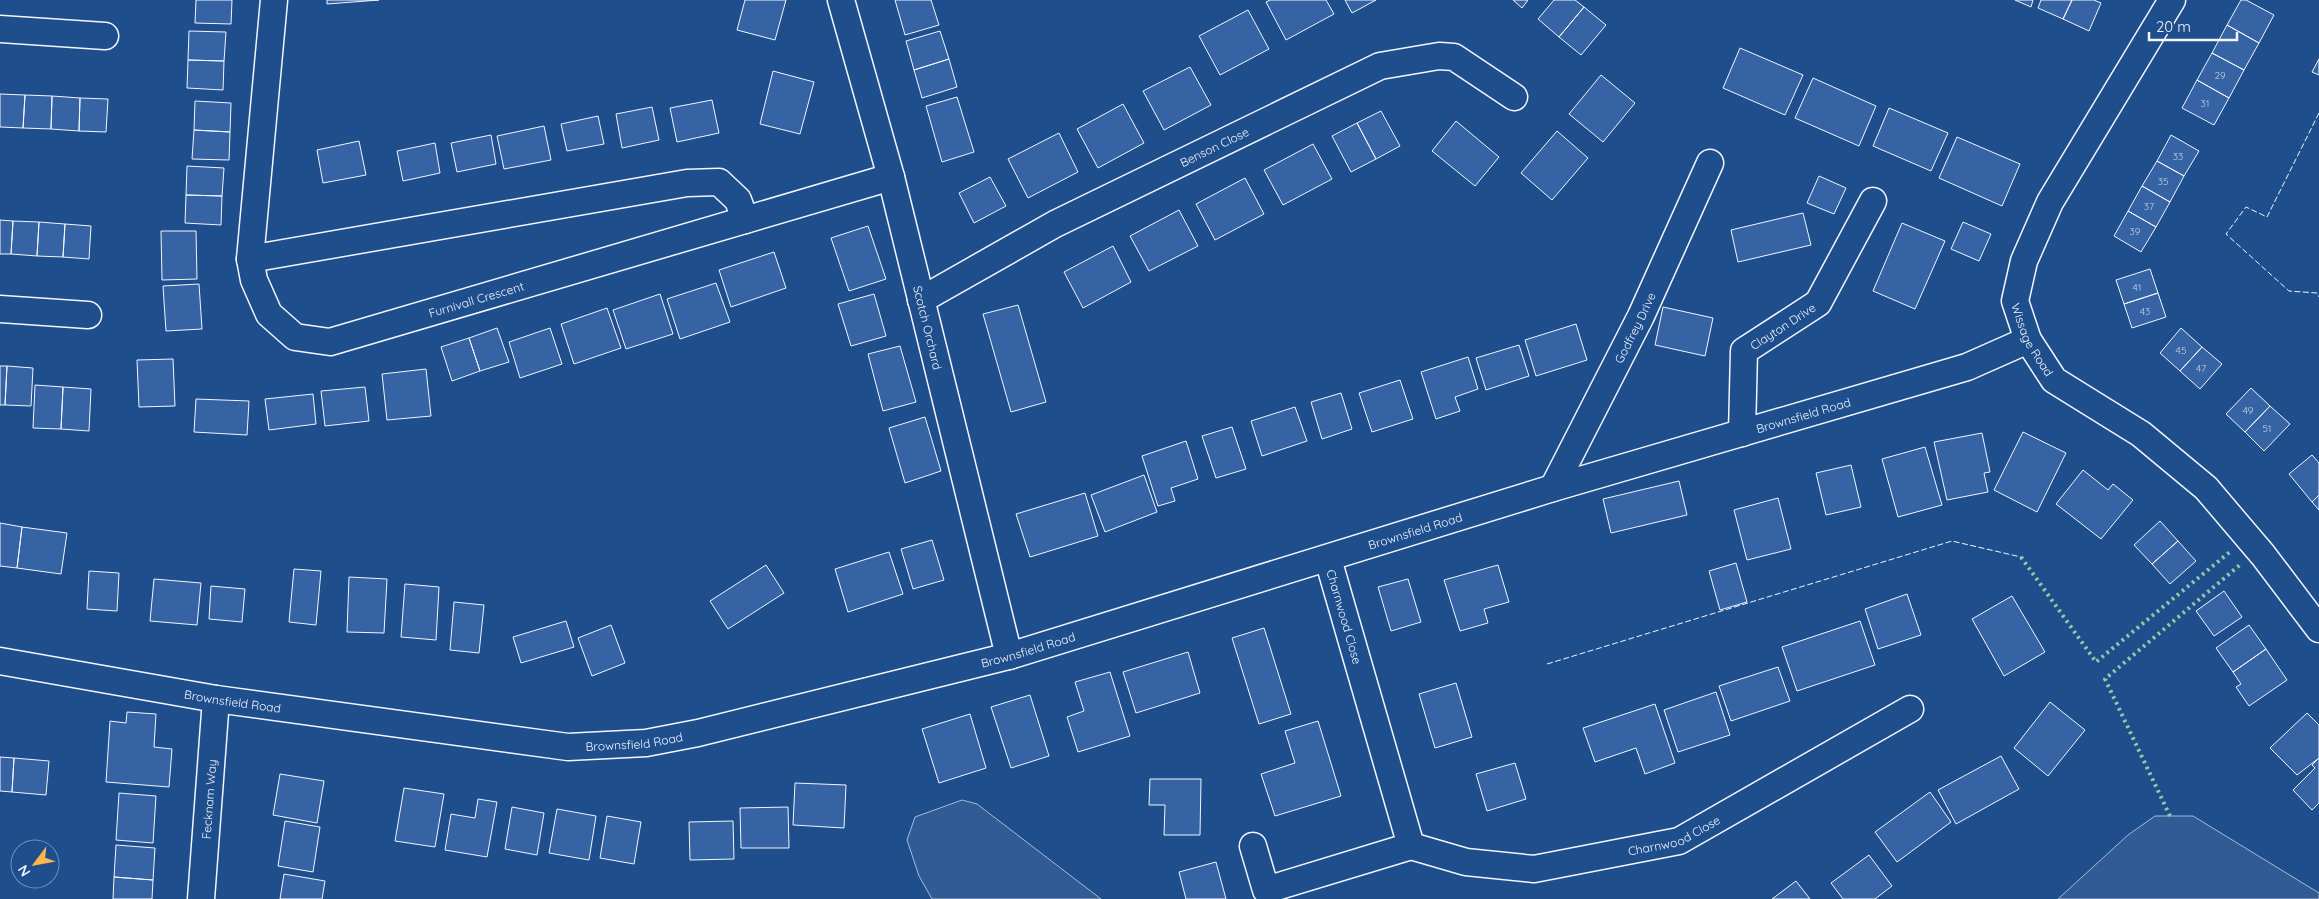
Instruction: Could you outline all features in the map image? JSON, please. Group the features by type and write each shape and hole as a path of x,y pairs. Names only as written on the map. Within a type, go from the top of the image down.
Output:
{"street":[{"name":"Furnivall Crescent","path":"274,0 250,259 254,280 269,314 295,337 330,342 891,177"},
{"name":"Scotch Orchard","path":"841,0 891,177 1009,656"},
{"name":"Wissage Road","path":"2172,0 2050,202 2024,261 2015,301 2028,340 2054,380 2141,434 2206,488 2263,555 2319,629"},
{"path":"0,29 105,36"},
{"name":"Benson Close","path":"921,300 1056,224 1380,66 1439,56 1454,57 1514,97"},
{"name":"Godfrey Drive","path":"1553,488 1641,316 1710,163"},
{"path":"250,259 686,183 719,182 738,200 745,220"},
{"name":"Clayton Drive","path":"1742,433 1744,351 1818,303 1873,201"},
{"path":"0,310 88,315"},
{"name":"Brownsfield Road","path":"0,661 216,699 568,747 646,743 698,733 1009,656 1553,488 1967,367 2028,340"},
{"name":"Charnwood Close","path":"1328,559 1411,846 1466,862 1534,869 1679,841 1910,709"},
{"name":"Fecknam Way","path":"201,899 216,699"},
{"path":"1253,846 1266,890 1411,846"}],"shaded area":[{"path":"962,800 977,804 1101,899 932,899 919,876 907,840 915,817"},
{"path":"2155,816 2193,816 2319,893 2319,899 2058,899 2128,835"}],"building":[{"path":"196,0 232,0 231,24 195,23"},
{"path":"327,0 379,0 327,4"},
{"path":"745,0 786,0 775,40 737,30"},
{"path":"895,0 931,0 939,25 905,35"},
{"path":"1270,0 1326,0 1334,14 1286,40 1266,2"},
{"path":"1345,0 1376,0 1352,13"},
{"path":"1513,0 1528,0 1522,8"},
{"path":"1554,0 1575,0 1584,7 1559,37 1538,19"},
{"path":"2015,0 2033,0 2031,7"},
{"path":"2041,0 2072,0 2063,19 2038,8"},
{"path":"2072,0 2094,0 2101,3 2089,31 2063,19"},
{"path":"2241,0 2246,0 2274,15 2259,43 2227,25"},
{"path":"1584,7 1606,25 1581,55 1559,37"},
{"path":"1248,10 1269,49 1220,75 1199,36"},
{"path":"2227,25 2259,43 2244,70 2212,53"},
{"path":"189,31 226,32 224,61 188,60"},
{"path":"940,31 949,59 914,70 906,41"},
{"path":"1740,48 1803,75 1785,115 1723,88"},
{"path":"2212,53 2244,70 2229,98 2197,80"},
{"path":"949,59 957,87 922,98 914,70"},
{"path":"2319,59 2319,75 2312,72"},
{"path":"188,60 224,61 223,90 187,88"},
{"path":"1190,67 1211,105 1164,130 1143,91"},
{"path":"773,71 814,82 800,134 760,124"},
{"path":"1601,75 1635,103 1603,142 1569,114"},
{"path":"1813,78 1876,106 1859,146 1795,118"},
{"path":"2197,80 2229,98 2214,125 2182,108"},
{"path":"0,94 25,95 23,128 0,127"},
{"path":"25,95 52,96 51,129 23,128"},
{"path":"52,96 80,98 79,131 51,129"},
{"path":"957,97 974,152 942,162 926,106"},
{"path":"80,98 108,99 106,132 79,131"},
{"path":"712,100 719,133 677,142 670,108"},
{"path":"195,101 231,103 230,132 194,130"},
{"path":"1123,104 1144,143 1098,168 1077,129"},
{"path":"652,107 659,140 622,148 616,114"},
{"path":"1889,108 1948,133 1931,171 1873,146"},
{"path":"1381,111 1400,146 1376,159 1357,123"},
{"path":"598,116 604,144 567,151 561,124"},
{"path":"1456,121 1499,157 1475,186 1432,151"},
{"path":"1357,123 1376,159 1351,172 1332,136"},
{"path":"544,126 551,160 504,169 497,136"},
{"path":"194,130 230,132 229,160 192,159"},
{"path":"1557,131 1588,158 1552,200 1521,173"},
{"path":"1059,133 1078,172 1028,198 1008,159"},
{"path":"491,135 496,164 457,172 451,143"},
{"path":"2171,135 2199,151 2184,176 2157,161"},
{"path":"1957,137 2020,164 2002,206 1939,178"},
{"path":"359,141 366,175 323,183 317,150"},
{"path":"435,143 440,173 403,181 397,151"},
{"path":"1313,144 1332,179 1283,205 1264,170"},
{"path":"2157,161 2184,176 2170,202 2142,186"},
{"path":"187,166 224,168 222,196 186,195"},
{"path":"1819,176 1846,188 1834,214 1807,203"},
{"path":"990,177 1006,206 974,223 959,193"},
{"path":"1245,178 1264,214 1215,240 1196,204"},
{"path":"2142,186 2170,202 2156,227 2128,211"},
{"path":"186,195 222,196 221,225 185,223"},
{"path":"1179,210 1198,246 1149,271 1130,236"},
{"path":"2128,211 2156,227 2141,252 2114,236"},
{"path":"1803,213 1811,245 1738,262 1731,230"},
{"path":"0,220 13,221 11,254 0,254"},
{"path":"13,221 39,222 37,256 11,254"},
{"path":"39,222 65,224 63,257 37,256"},
{"path":"1963,222 1991,234 1979,261 1951,249"},
{"path":"1902,223 1945,241 1915,309 1873,291"},
{"path":"65,224 91,226 89,259 63,257"},
{"path":"868,226 886,279 849,291 831,238"},
{"path":"161,231 196,231 197,279 162,280"},
{"path":"1113,246 1131,282 1083,308 1064,272"},
{"path":"774,252 786,288 731,307 719,270"},
{"path":"2150,269 2158,293 2124,304 2116,280"},
{"path":"716,283 730,322 680,339 667,299"},
{"path":"199,284 202,329 166,331 163,286"},
{"path":"2158,293 2166,317 2132,328 2124,304"},
{"path":"660,294 673,334 626,349 613,310"},
{"path":"874,294 886,336 851,346 838,304"},
{"path":"1018,305 1046,402 1011,412 983,314"},
{"path":"1663,307 1713,318 1705,356 1655,345"},
{"path":"607,308 621,348 574,364 561,324"},
{"path":"1576,324 1587,360 1536,376 1525,340"},
{"path":"497,328 509,362 480,371 469,338"},
{"path":"550,328 562,364 520,378 509,342"},
{"path":"2181,328 2202,347 2180,371 2160,353"},
{"path":"469,338 480,371 452,381 441,347"},
{"path":"1519,345 1529,376 1486,390 1476,358"},
{"path":"900,346 916,402 883,411 868,354"},
{"path":"2202,347 2222,364 2200,389 2180,371"},
{"path":"1468,357 1478,389 1455,397 1460,411 1436,419 1421,372"},
{"path":"173,359 175,406 139,407 137,360"},
{"path":"0,366 7,366 5,405 0,405"},
{"path":"7,366 33,368 31,406 5,405"},
{"path":"426,369 431,416 387,420 382,374"},
{"path":"1400,380 1413,419 1372,432 1359,393"},
{"path":"35,385 63,387 61,429 33,428"},
{"path":"63,387 91,389 89,431 61,429"},
{"path":"365,387 369,421 325,426 321,391"},
{"path":"2251,388 2270,406 2245,432 2226,414"},
{"path":"1341,393 1352,429 1322,439 1311,402"},
{"path":"313,394 316,424 269,430 265,399"},
{"path":"196,399 249,401 247,435 194,432"},
{"path":"2270,406 2290,424 2264,451 2245,432"},
{"path":"1295,407 1307,441 1262,456 1251,421"},
{"path":"925,417 941,471 905,483 889,428"},
{"path":"1232,427 1246,469 1216,478 1202,436"},
{"path":"2023,432 2066,453 2037,512 1994,490"},
{"path":"1982,433 1990,472 1984,473 1988,492 1947,500 1934,442"},
{"path":"1186,441 1198,479 1171,488 1175,501 1158,506 1142,456"},
{"path":"1925,447 1942,505 1898,517 1882,459"},
{"path":"2312,455 2319,463 2319,495 2312,502 2289,474"},
{"path":"1851,465 1861,507 1826,515 1816,473"},
{"path":"2083,470 2108,490 2113,484 2133,500 2101,539 2056,504"},
{"path":"1144,475 1157,512 1105,532 1091,495"},
{"path":"1679,481 1687,515 1611,533 1603,499"},
{"path":"1085,493 1098,536 1030,557 1016,514"},
{"path":"2319,495 2319,510 2312,502"},
{"path":"1778,498 1791,549 1747,560 1734,510"},
{"path":"2160,521 2178,541 2152,564 2134,545"},
{"path":"0,523 22,527 17,568 0,566"},
{"path":"22,527 67,533 61,574 17,568"},
{"path":"932,540 944,580 913,589 901,549"},
{"path":"2178,541 2196,561 2170,584 2152,564"},
{"path":"889,552 903,594 848,612 835,569"},
{"path":"1736,563 1747,602 1720,610 1709,571"},
{"path":"766,565 784,593 728,629 710,601"},
{"path":"1498,565 1509,602 1484,609 1488,623 1460,631 1444,580"},
{"path":"294,569 321,571 316,625 289,622"},
{"path":"89,571 119,573 117,611 87,609"},
{"path":"349,577 387,579 384,633 347,632"},
{"path":"154,579 201,583 197,625 150,621"},
{"path":"1408,579 1421,622 1391,631 1378,587"},
{"path":"405,584 439,587 436,640 401,637"},
{"path":"211,586 245,589 242,622 209,619"},
{"path":"2224,591 2242,617 2214,636 2196,611"},
{"path":"1907,594 1921,635 1878,649 1865,609"},
{"path":"2012,596 2045,652 2004,676 1972,619"},
{"path":"454,602 484,605 479,653 450,650"},
{"path":"566,621 574,647 521,663 513,637"},
{"path":"1860,621 1875,665 1797,691 1782,647"},
{"path":"611,625 625,663 592,676 578,638"},
{"path":"2249,625 2266,649 2233,672 2216,648"},
{"path":"1264,628 1291,714 1259,724 1232,638"},
{"path":"2266,649 2287,680 2249,706 2236,687 2241,684 2233,672"},
{"path":"1188,652 1200,693 1136,713 1123,672"},
{"path":"1778,667 1790,701 1731,721 1719,686"},
{"path":"1110,672 1130,736 1078,752 1067,717 1084,711 1075,682"},
{"path":"1456,683 1472,737 1435,748 1419,694"},
{"path":"1716,692 1730,735 1678,752 1664,710"},
{"path":"1030,695 1049,756 1011,768 991,707"},
{"path":"2050,702 2085,730 2048,776 2014,748"},
{"path":"1655,704 1675,763 1645,774 1636,748 1595,762 1583,728"},
{"path":"127,712 156,714 154,747 172,749 169,787 106,782 110,721 126,723"},
{"path":"2307,713 2319,725 2319,758 2297,775 2270,748"},
{"path":"970,714 986,768 939,783 922,729"},
{"path":"1318,721 1341,796 1275,816 1261,774 1295,763 1285,731"},
{"path":"2001,756 2019,789 1956,824 1938,790"},
{"path":"0,757 14,758 12,792 0,791"},
{"path":"14,758 49,761 46,795 12,792"},
{"path":"2319,758 2319,803 2312,810 2293,790 2315,768 2312,765"},
{"path":"1515,763 1526,799 1487,811 1476,774"},
{"path":"280,774 324,781 317,823 273,815"},
{"path":"1150,779 1201,779 1200,835 1164,835 1165,805 1149,805"},
{"path":"795,783 846,785 844,828 793,825"},
{"path":"404,788 444,794 435,847 395,841"},
{"path":"1930,792 1951,822 1897,862 1875,832"},
{"path":"119,793 156,796 153,843 116,840"},
{"path":"478,799 497,802 487,857 445,850 451,814 475,818"},
{"path":"512,807 544,813 537,855 505,849"},
{"path":"788,807 789,848 741,848 740,808"},
{"path":"557,809 596,816 589,860 549,853"},
{"path":"607,816 641,822 634,864 600,858"},
{"path":"285,821 320,827 313,872 278,866"},
{"path":"733,821 734,859 690,860 689,822"},
{"path":"116,845 155,848 153,880 114,877"},
{"path":"1869,855 1892,886 1875,899 1843,899 1831,883"},
{"path":"1216,862 1226,899 1186,899 1179,872"},
{"path":"284,874 325,881 322,899 280,899"},
{"path":"114,877 153,880 152,899 113,899"},
{"path":"1796,881 1810,899 1772,899"}],"hedge":[{"path":"2021,557 2096,662 2231,551"},
{"path":"2170,816 2105,679 2241,564"}],"fence":[{"path":"2319,113 2267,217 2246,207 2226,234 2289,291 2317,293 2319,297"},
{"path":"1547,664 1952,541 2021,557"}]}
